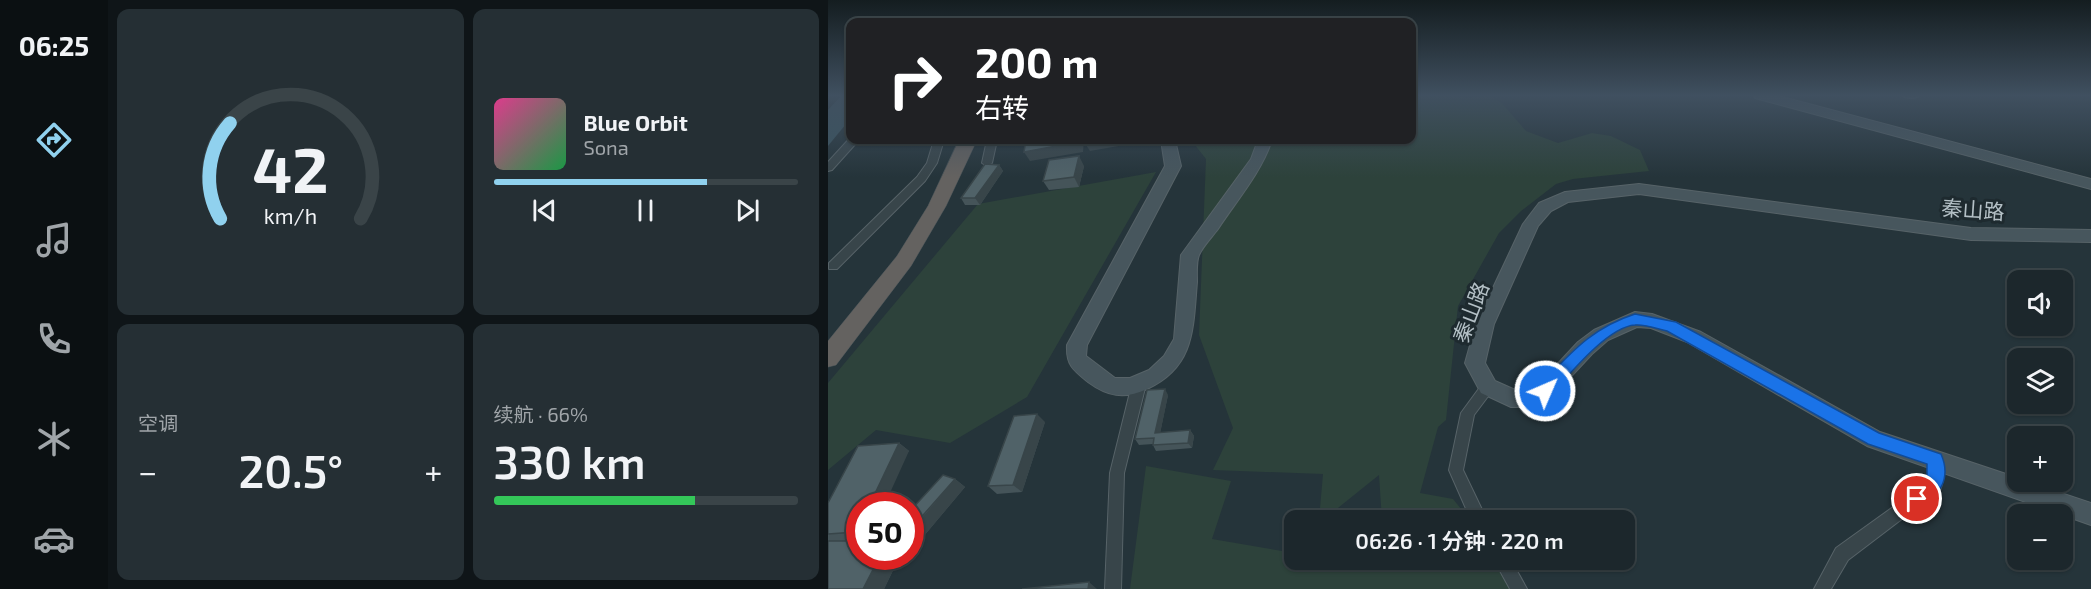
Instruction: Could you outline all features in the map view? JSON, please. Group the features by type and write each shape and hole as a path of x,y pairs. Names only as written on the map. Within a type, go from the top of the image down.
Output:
{"highway":[{"path":"828,342 898,251 930,199 956,144"},
{"path":"828,358 904,261 941,198 966,144"}],"main road":[{"path":"1862,122 2091,184"},
{"path":"1169,144 1173,166 1077,345 1076,359 1112,387 1132,387 1156,376 1172,362 1183,339 1190,255 1258,160 1264,144"},
{"name":"秦山路","path":"1488,387 1475,363 1485,324 1531,224 1545,207 1565,196 1639,189 1971,234 2091,237"},
{"path":"1488,387 1511,398 1529,398 1538,395 1601,335 1635,320 1652,321 1671,326 1694,337 1874,439 2091,514"}],"street":[{"path":"828,168 850,144"},
{"path":"833,266 921,179 932,163 938,144"},
{"path":"987,163 991,144"},
{"path":"1113,589 1117,473 1139,384"},
{"path":"1474,510 1456,470 1468,413 1488,387"},
{"path":"1822,589 1842,554 1935,485 1935,460"},
{"path":"1508,570 1519,589"}],"green space":[{"path":"1416,122 1519,122 1526,131 1558,143 1592,133 1611,136 1640,150 1649,171 1573,179 1556,184 1521,211 1499,233 1458,306 1446,420 1438,427 1420,493 1453,499 1462,510 1381,510 1379,475 1335,510 1320,510 1323,474 1213,470 1233,428 1199,335 1206,159 1194,144 1416,144"},
{"path":"1156,172 1027,397 950,443 876,430 828,470 828,383 978,204"},
{"path":"1146,466 1231,481 1212,539 1284,551 1284,570 1508,570 1518,589 1130,589"}],"water":[{"path":"828,122 846,122 846,124 828,146"}],"building":[{"path":"1025,144 1067,144 1024,152"},
{"path":"1079,156 1074,177 1043,181 1049,160"},
{"path":"985,164 999,165 975,198 961,198"},
{"path":"1165,389 1155,433 1190,430 1188,443 1153,445 1154,438 1135,439 1147,390"},
{"path":"1037,414 1013,485 988,486 1014,416"},
{"path":"899,443 876,492 846,492 846,533 828,534 828,503 858,446"},
{"path":"943,475 955,479 924,514 924,496"},
{"path":"828,541 846,541 846,570 873,570 863,589 828,589"},
{"path":"1089,582 1088,589 1022,589"}],"route":[{"path":"1545,391 1585,348 1601,335 1621,324 1635,320 1652,321 1671,326 1874,439 1935,460 1935,485 1917,499"}]}
